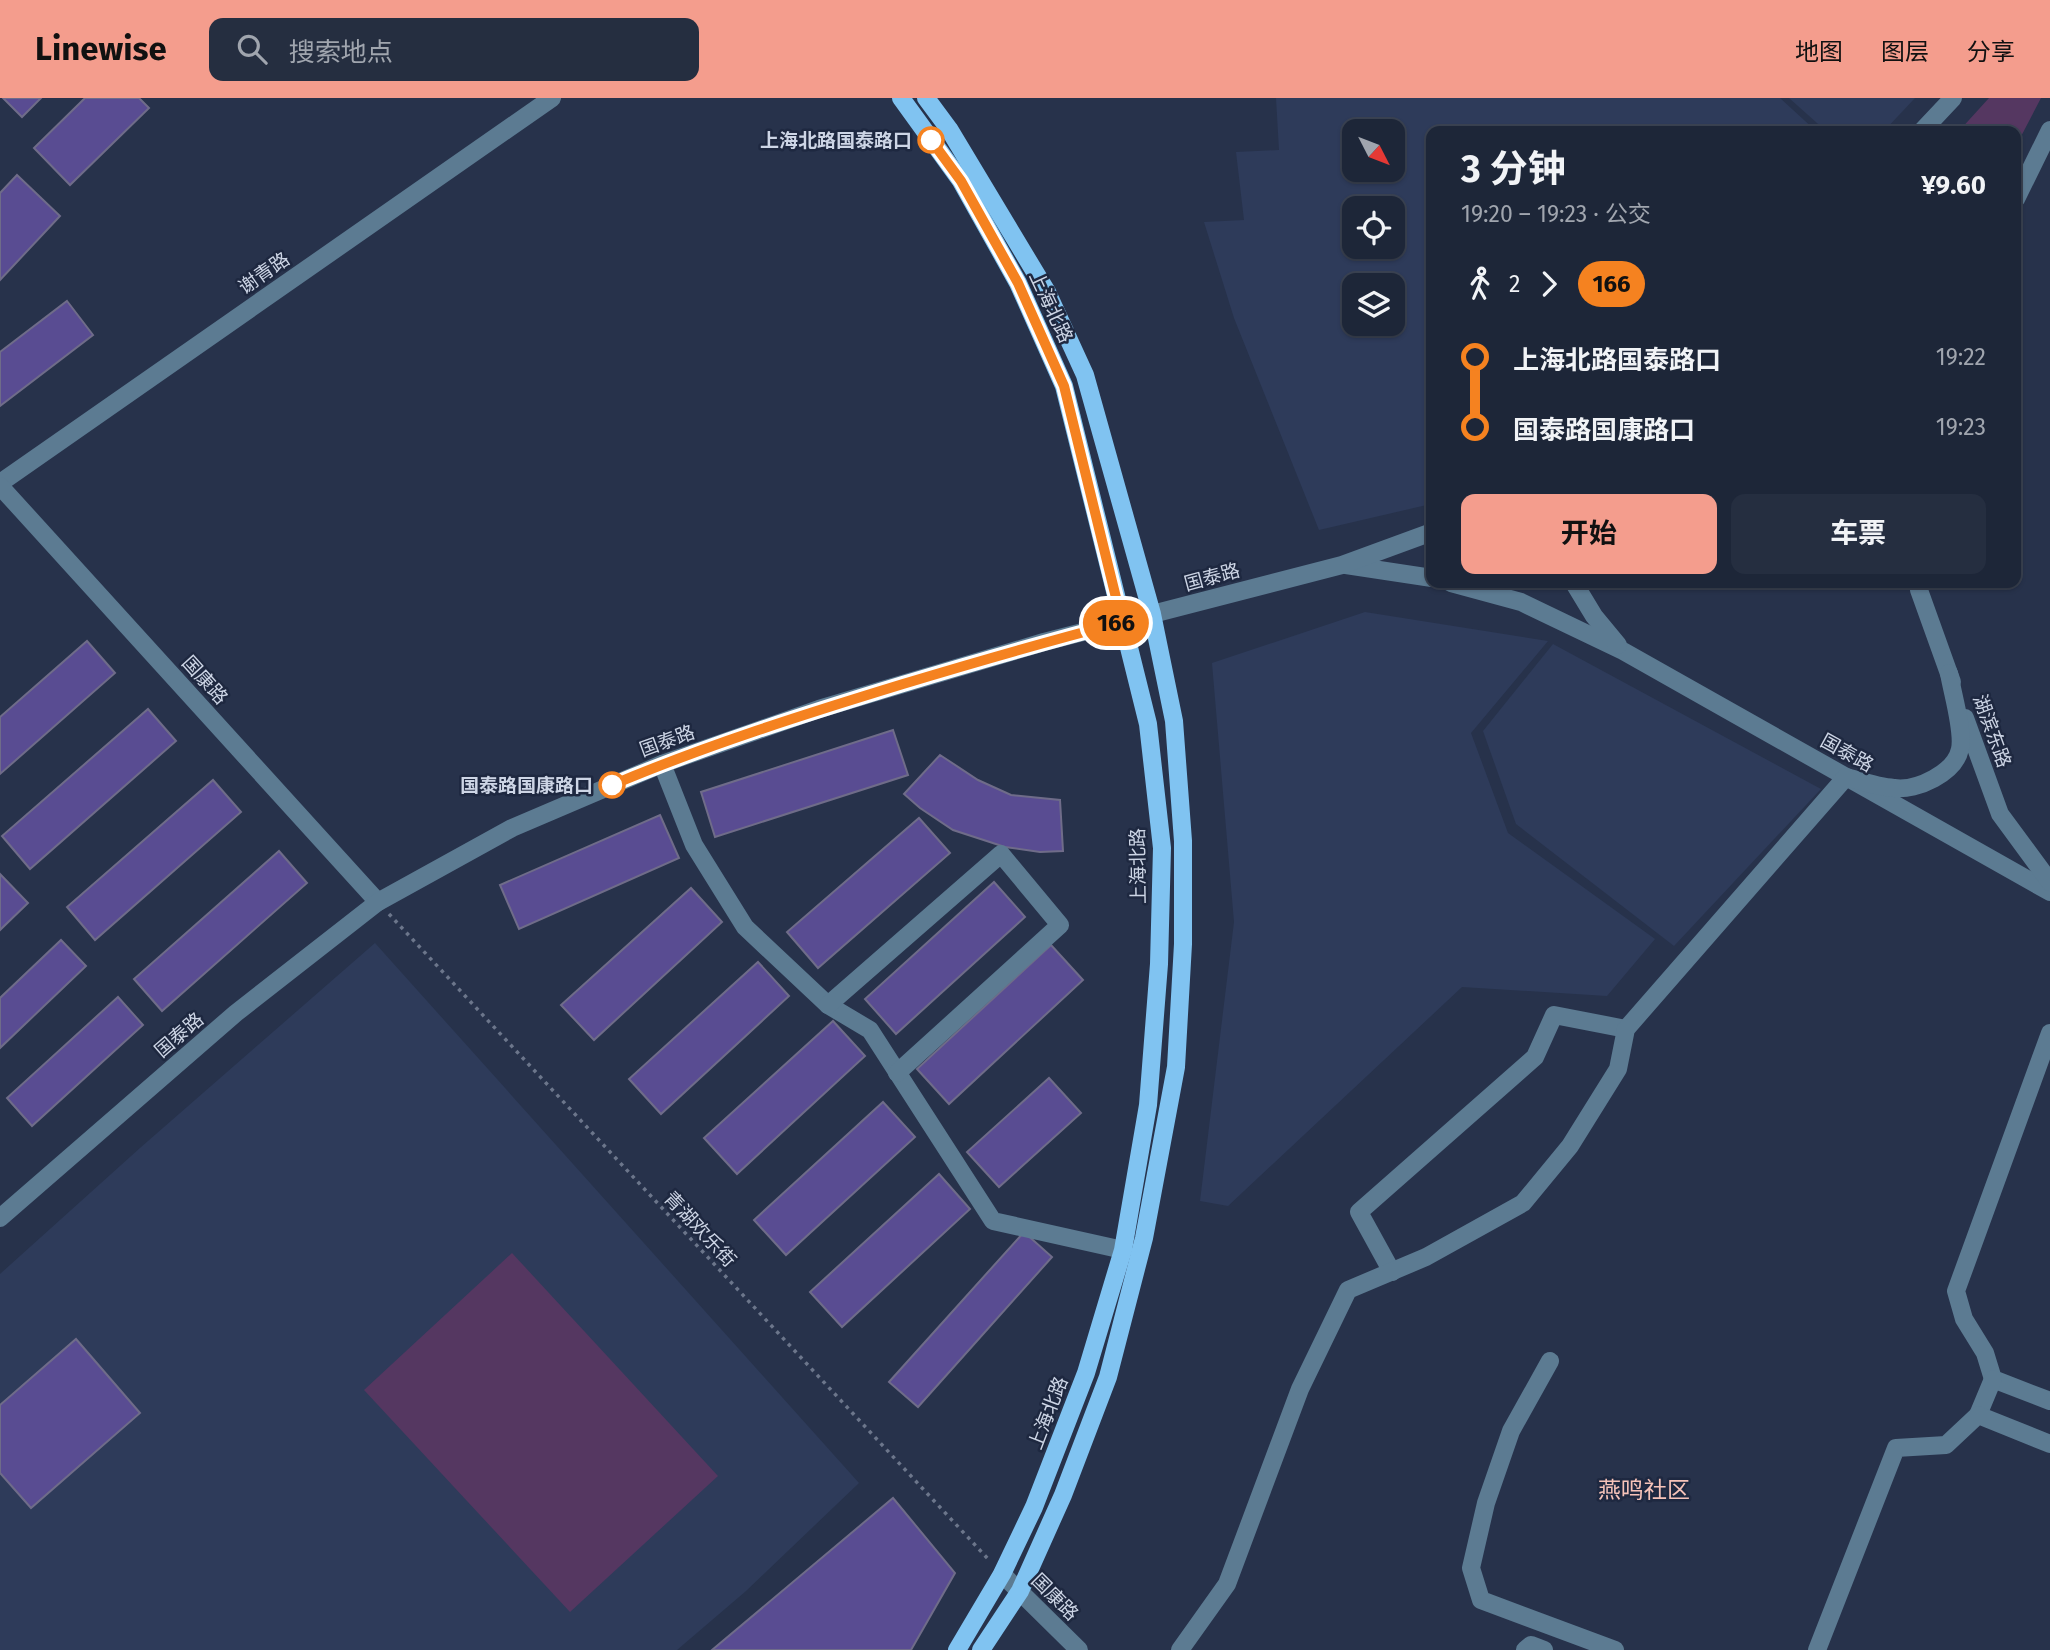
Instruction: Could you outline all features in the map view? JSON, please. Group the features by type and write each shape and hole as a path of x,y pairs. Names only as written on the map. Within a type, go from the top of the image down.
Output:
{"main road":[{"name":"上海北路","path":"901,98 961,181 1018,283 1064,386 1148,724 1161,849 1159,964 1148,1105 1123,1250 1086,1373 1034,1507 1002,1574 957,1650"},
{"name":"上海北路","path":"926,98 949,129 1047,292 1085,375 1152,614 1174,721 1183,841 1183,944 1176,1068 1144,1238 1108,1377 1063,1495 1020,1591 981,1650"}],"street":[{"name":"谢青路","path":"0,485 552,98"},
{"path":"1927,126 1954,98"},
{"path":"2021,189 2050,130"},
{"name":"国康路","path":"0,485 378,902"},
{"name":"国泰路","path":"0,1218 236,1013 378,902 512,828 662,764 819,709 1044,642 1342,565 1426,534"},
{"name":"国泰路","path":"1342,565 1426,577"},
{"name":"国泰路","path":"1469,588 1521,602 1623,652 2050,892"},
{"name":"国泰路","path":"1577,588 1623,652"},
{"name":"湖滨东路","path":"1919,588 2000,814 2050,882"},
{"path":"1180,1650 1227,1584 1300,1389 1348,1290 1426,1258 1523,1203 1570,1146 1618,1069 1626,1029 1846,777 1896,789 1914,786 1944,772 1960,750 1961,735 1949,673"},
{"path":"662,764 694,845 745,927 828,1005 870,1030 992,1221 1123,1250"},
{"path":"828,1005 1001,854 1060,925 897,1073"},
{"path":"1392,1272 1359,1212 1535,1058 1554,1015 1626,1029"},
{"path":"1817,1650 1896,1448 1946,1445 1978,1415 1993,1379 1985,1353 1964,1319 1956,1291 2050,1033"},
{"path":"1550,1361 1511,1431 1486,1503 1471,1568 1481,1600 1615,1650"},
{"path":"1993,1379 2050,1401"},
{"path":"1978,1415 2050,1444"},
{"name":"国康路","path":"1002,1574 1079,1650"},
{"path":"1525,1650 1531,1645 1544,1650"}],"path":[{"name":"青湖欢乐街","path":"378,902 1002,1574"}],"shaded area":[{"path":"1276,98 1780,98 1811,126 1426,126 1426,505 1319,530 1234,318 1204,222 1244,220 1236,152 1279,150"},
{"path":"1789,98 1915,98 1889,126 1820,126"},
{"path":"1989,98 2041,98 2021,136 2021,126 1964,126"},
{"path":"1365,612 1548,641 1471,733 1508,833 1655,939 1607,996 1462,987 1228,1206 1200,1201 1234,922 1212,663"},
{"path":"1553,644 1821,789 1674,946 1516,824 1483,731"},
{"path":"375,943 859,1483 746,1591 677,1650 0,1650 0,1274"},
{"path":"512,1253 718,1476 570,1612 364,1390"}],"building":[{"path":"3,98 41,98 22,117"},
{"path":"85,98 139,98 149,108 70,185 34,148"},
{"path":"17,175 60,216 0,280 0,193"},
{"path":"67,301 93,335 0,406 0,352"},
{"path":"87,641 115,673 0,774 0,717"},
{"path":"148,709 176,741 30,869 2,836"},
{"path":"893,730 908,775 715,837 701,792"},
{"path":"940,755 978,780 1011,795 1060,800 1063,851 1040,852 1005,847 953,830 920,808 904,794"},
{"path":"213,780 241,812 95,940 67,907"},
{"path":"660,815 679,858 519,929 500,885"},
{"path":"919,818 950,853 818,968 787,932"},
{"path":"279,851 307,883 162,1011 134,979"},
{"path":"0,874 28,903 0,930"},
{"path":"994,882 1025,917 896,1034 865,999"},
{"path":"691,888 722,922 594,1040 561,1005"},
{"path":"61,940 86,966 0,1048 0,998"},
{"path":"1051,945 1083,980 949,1104 917,1069"},
{"path":"758,962 789,996 661,1114 629,1079"},
{"path":"118,997 143,1025 32,1126 7,1098"},
{"path":"833,1021 865,1056 737,1174 704,1138"},
{"path":"1049,1078 1081,1113 999,1187 967,1152"},
{"path":"883,1102 915,1137 786,1255 754,1220"},
{"path":"939,1174 970,1209 842,1327 810,1292"},
{"path":"1024,1232 1052,1257 918,1407 889,1382"},
{"path":"76,1339 140,1413 31,1508 0,1473 0,1405"},
{"path":"893,1498 955,1573 911,1650 712,1650"}],"bus line":[{"name":"166","path":"612,785 662,764 819,709 1044,642 1122,622 1064,386 1018,283 961,181 931,140"}],"place":[{"name":"上海北路国泰路口","path":"931,140"},
{"name":"国泰路国康路口","path":"612,785"}],"district":[{"name":"燕鸣社区","path":"1644,1490"}]}
